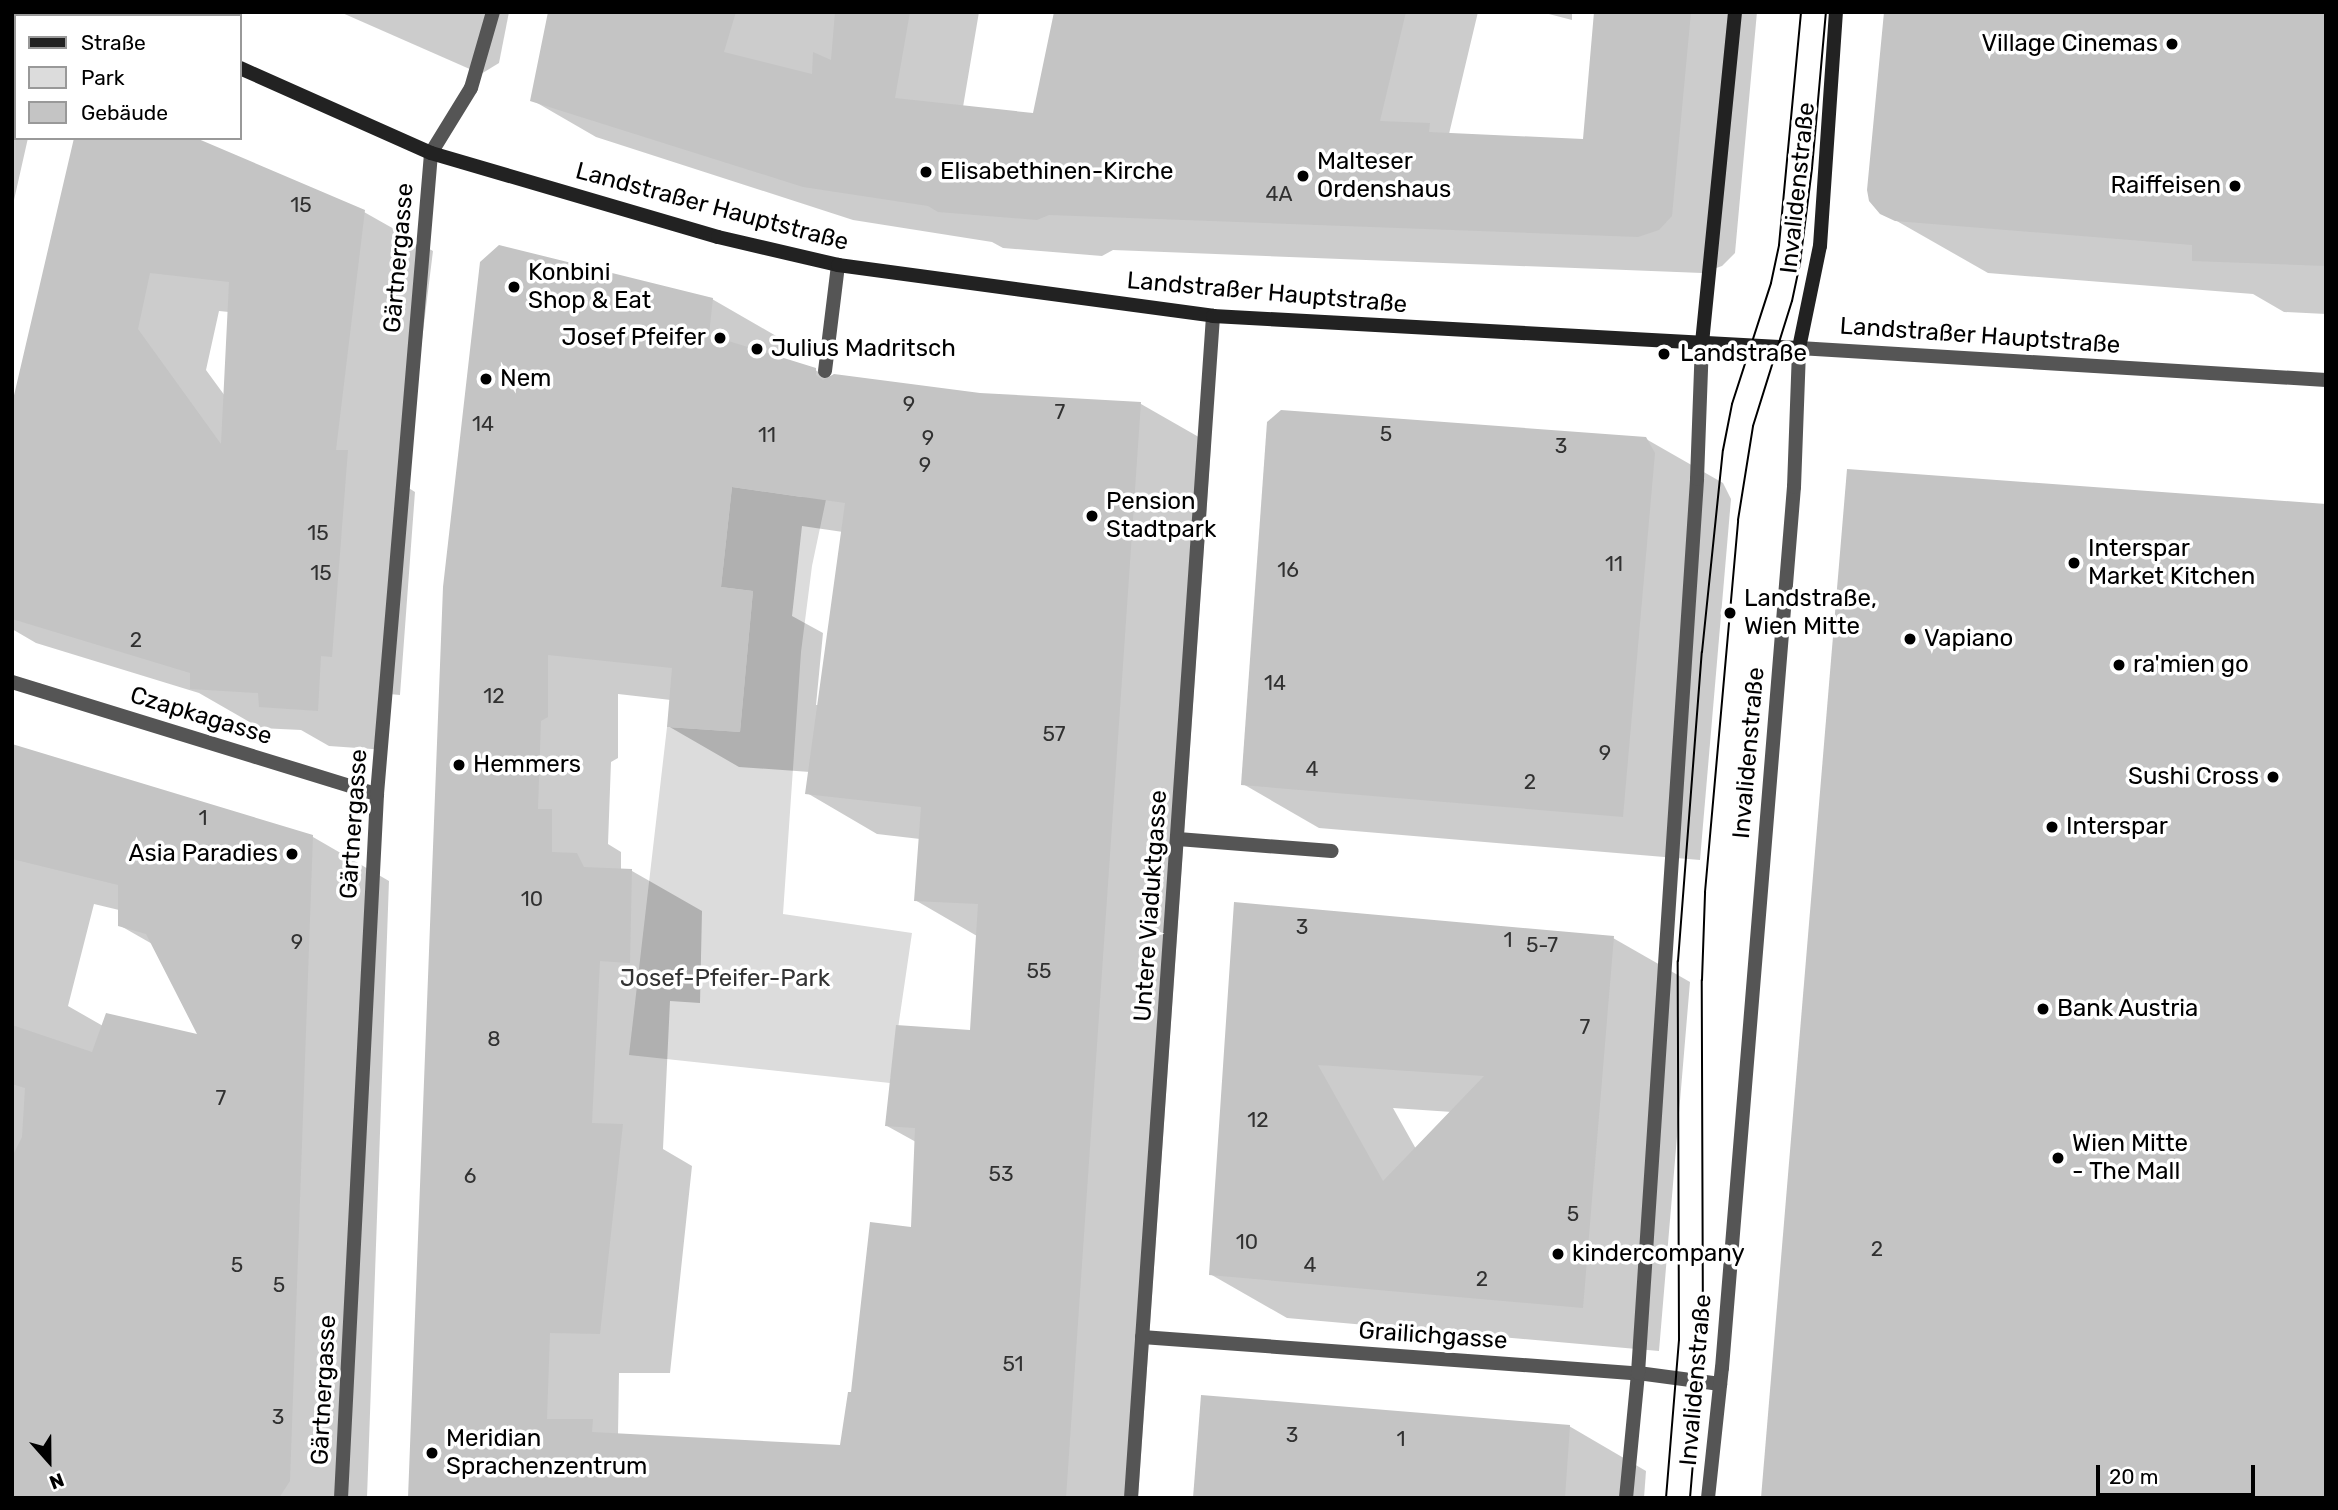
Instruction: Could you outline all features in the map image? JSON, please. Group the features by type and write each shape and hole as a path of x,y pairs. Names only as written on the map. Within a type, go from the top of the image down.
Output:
{"main road":[{"path":"1702,343 1735,12"},
{"name":"Invalidenstraße","path":"1799,348 1820,246 1836,12"},
{"name":"Landstraßer Hauptstraße","path":"242,69 431,153 718,237 838,265 1213,316 1799,348"}],"street":[{"path":"431,153 471,88 493,12"},
{"name":"Gärtnergasse","path":"341,1498 377,794 431,153"},
{"path":"825,371 838,265"},
{"name":"Untere Viaduktgasse","path":"1131,1498 1213,316"},
{"path":"1626,1498 1638,1373 1697,479 1702,343"},
{"name":"Landstraßer Hauptstraße","path":"1799,348 2326,380"},
{"name":"Invalidenstraße","path":"1708,1498 1720,1384 1794,487 1799,348"},
{"name":"Czapkagasse","path":"12,682 377,794"},
{"path":"1178,839 1332,851"},
{"name":"Grailichgasse","path":"1142,1337 1638,1373 1720,1384"}],"green space":[{"name":"Josef-Pfeifer-Park","path":"732,487 801,497 828,490 812,566 801,652 783,914 912,933 890,1083 629,1055 667,727 740,732 753,591 721,587"}],"building":[{"path":"548,12 736,12 724,52 812,74 813,52 831,60 835,12 910,12 895,98 1033,113 1054,12 1406,12 1380,121 1430,123 1429,132 1583,139 1594,12 1691,12 1672,216 1659,230 1638,237 1049,215 1037,220 938,212 928,206 803,187 530,101"},
{"path":"1884,12 2326,12 2326,266 2192,261 2192,245 1895,221 1880,214 1869,201 1867,190"},
{"path":"74,140 201,140 365,210 336,450 348,450 332,657 321,656 318,711 259,707 258,693 190,689 190,673 12,619 12,404","holes":["150,273 229,282 221,444 138,329"]},
{"path":"499,245 713,298 709,335 816,368 816,375 823,380 834,374 980,393 1141,402 1066,1498 408,1498 443,587 480,262","holes":["732,487 845,503 805,794 921,807 914,901 978,904 970,1030 896,1025 885,1126 915,1128 911,1227 870,1222 851,1392 848,1392 840,1445 592,1432 593,1419 547,1419 550,1333 600,1334 623,1124 592,1123 600,961 630,963 632,869 584,867 577,853 552,852 552,809 538,809 541,721 548,717 548,655 672,668 667,727 740,732 753,591 721,587"]},
{"path":"1281,410 1646,437 1655,453 1623,817 1241,785 1267,422"},
{"name":"Wien Mitte - The Mall","path":"1847,469 2326,504 2326,1498 1761,1498"},
{"path":"12,744 313,835 290,1481 279,1498 12,1498 12,1157 22,1137 25,1088 12,1084 12,1025 92,1052 106,1013 197,1034 146,934 118,926 118,885 12,859"},
{"path":"1234,902 1614,936 1583,1308 1209,1275","holes":["1318,1065 1484,1076 1383,1181"]},
{"path":"1201,1395 1570,1425 1565,1498 1193,1498"}],"tram line":[{"path":"1666,1498 1679,1340 1678,961 1702,652 1723,450 1732,404 1771,283 1779,245 1801,12"},
{"path":"1690,1498 1703,1344 1702,980 1705,892 1738,520 1753,426 1792,301 1800,263 1812,168 1826,12"}],"place":[{"name":"Village Cinemas","path":"2172,44"},
{"name":"Elisabethinen-Kirche","path":"926,172"},
{"name":"Malteser Ordenshaus","path":"1303,176"},
{"name":"Raiffeisen","path":"2235,186"},
{"name":"Konbini Shop & Eat","path":"514,287"},
{"name":"Josef Pfeifer","path":"720,338"},
{"name":"Julius Madritsch","path":"757,349"},
{"name":"Landstraße","path":"1664,354"},
{"name":"Nem","path":"486,379"},
{"name":"Pension Stadtpark","path":"1092,516"},
{"name":"Interspar Market Kitchen","path":"2074,563"},
{"name":"Landstraße, Wien Mitte","path":"1730,613"},
{"name":"Vapiano","path":"1910,639"},
{"name":"ra'mien go","path":"2119,665"},
{"name":"Hemmers","path":"459,765"},
{"name":"Sushi Cross","path":"2273,777"},
{"name":"Interspar","path":"2052,827"},
{"name":"Asia Paradies","path":"292,854"},
{"name":"Bank Austria","path":"2043,1009"},
{"name":"Wien Mitte - The Mall","path":"2058,1158"},
{"name":"kindercompany","path":"1558,1254"},
{"name":"Meridian Sprachenzentrum","path":"432,1453"}]}
